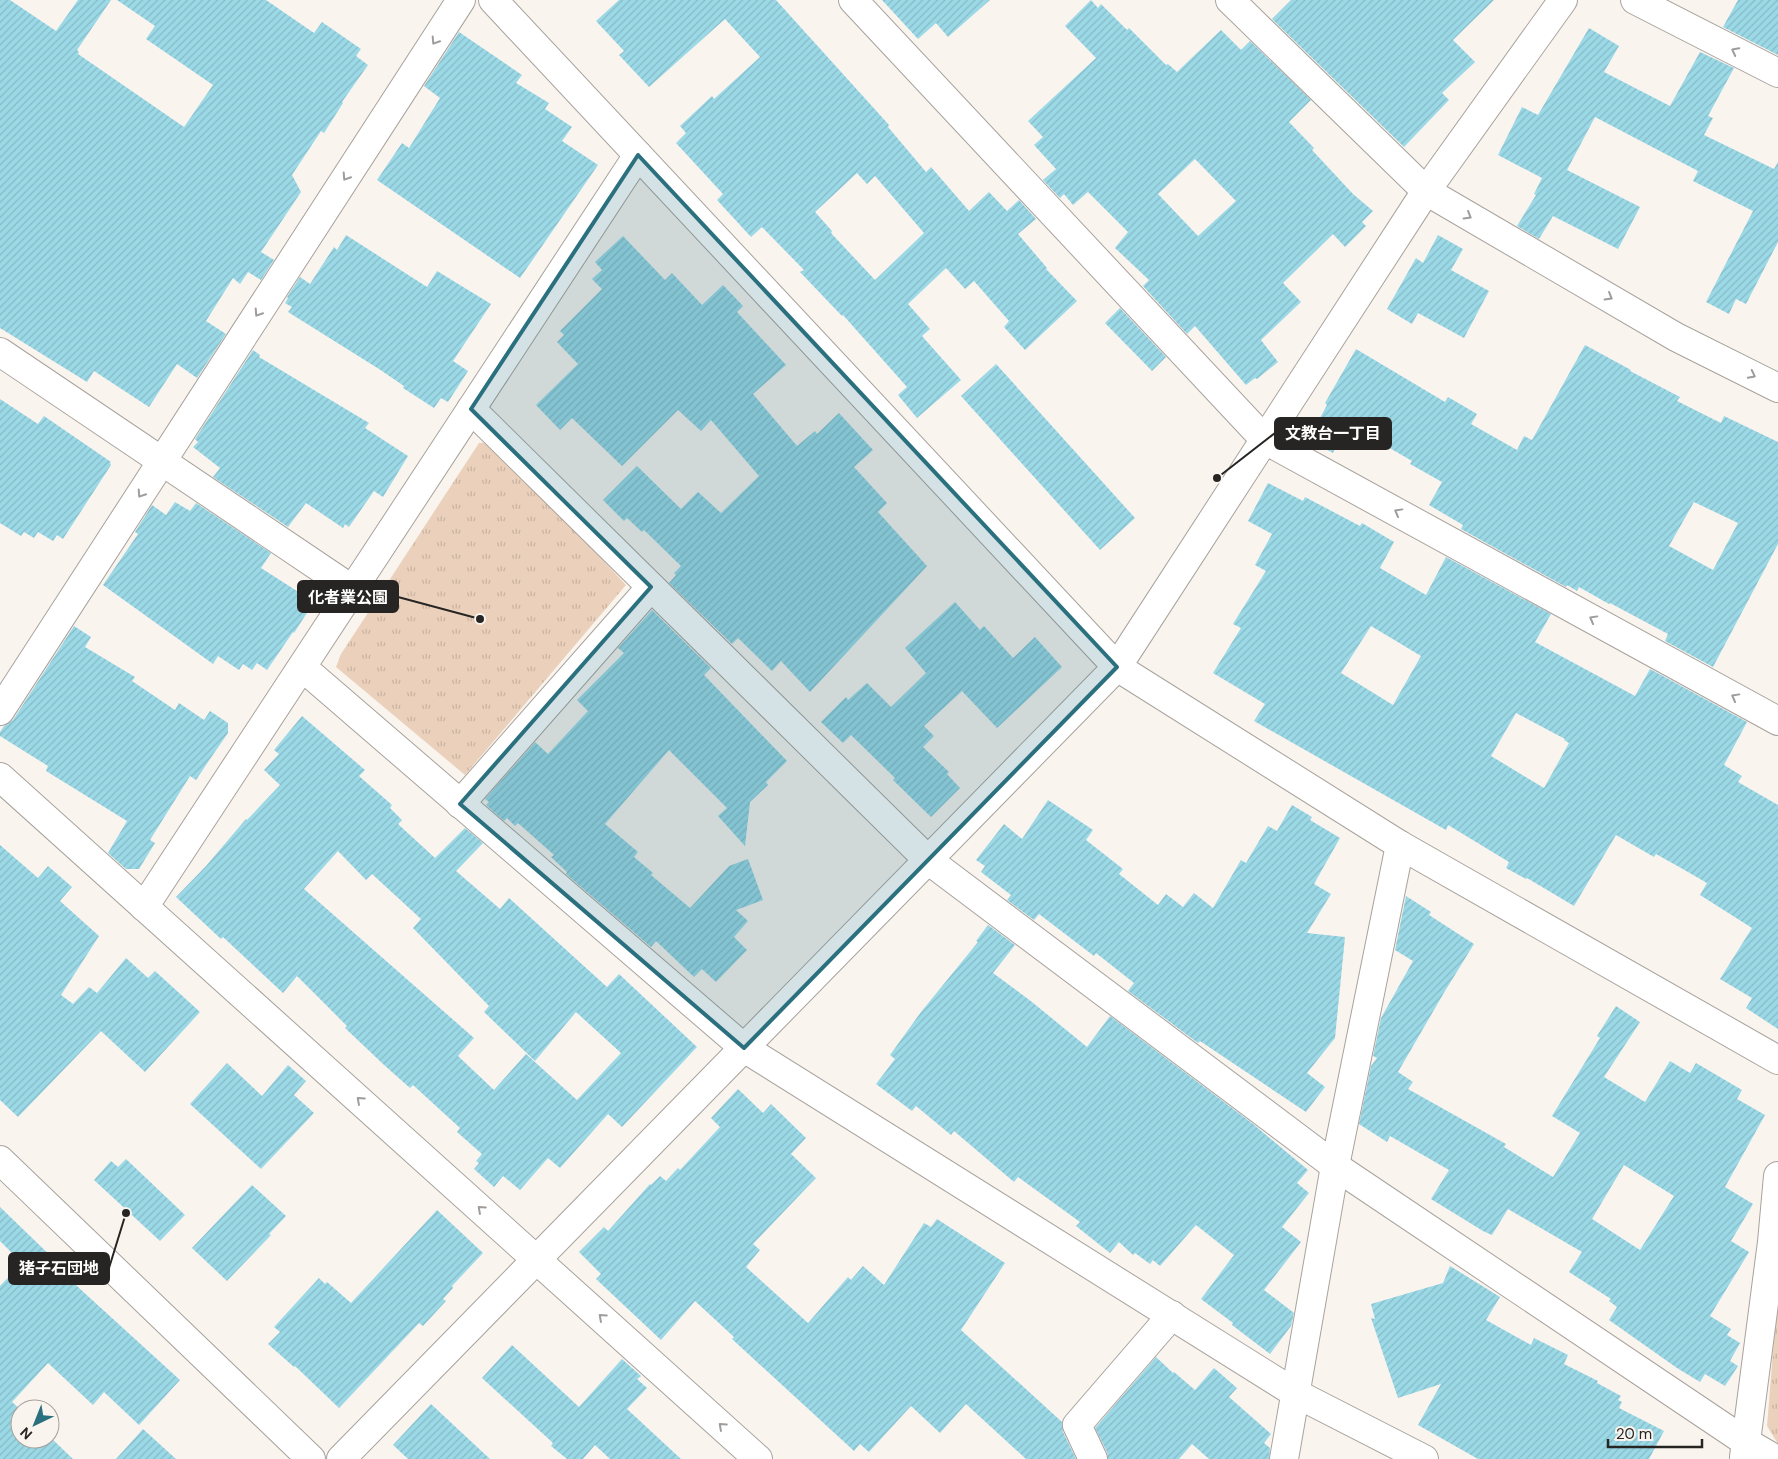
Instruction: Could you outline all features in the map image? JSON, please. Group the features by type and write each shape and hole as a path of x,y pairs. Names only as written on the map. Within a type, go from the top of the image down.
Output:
{"street":[{"path":"0,710 462,0"},
{"path":"493,0 1117,668 1400,845 1778,1060"},
{"path":"853,0 1265,440 1778,721"},
{"path":"1230,0 1426,191 1676,337 1778,388"},
{"path":"341,1459 1117,668 1426,191 1563,0"},
{"path":"1635,0 1778,73"},
{"path":"144,907 638,155"},
{"path":"0,352 353,590"},
{"path":"471,409 928,860 1335,1166 1745,1451 1775,1459"},
{"path":"460,804 651,587"},
{"path":"302,668 744,1048 1296,1393 1424,1459"},
{"path":"0,777 758,1459"},
{"path":"1284,1459 1335,1166 1400,845"},
{"path":"0,1160 311,1459"},
{"path":"1745,1451 1775,1243 1778,1176"},
{"path":"1093,1459 1077,1425 1172,1315"}],"highlighted area":[{"path":"638,155 1117,667 744,1048 460,804 651,587 471,409"}],"green space":[{"path":"493,442 626,585 465,775 336,667 341,654 479,443"},
{"path":"1778,1290 1778,1444 1767,1426"}],"building":[{"path":"0,0 10,0 56,31 78,0 111,0 77,50 78,54 184,127 213,85 146,39 155,26 117,0 266,0 314,33 322,22 361,49 356,56 368,65 342,102 324,133 321,131 292,175 301,192 261,252 274,260 261,280 248,272 240,284 233,278 206,321 226,334 197,378 177,364 149,407 94,371 87,382 0,328"},
{"path":"619,0 776,0 889,125 888,127 926,172 931,167 969,211 989,192 1007,211 1019,200 1036,219 1018,234 1046,269 1077,301 1025,350 1004,327 1009,321 974,281 965,289 946,268 908,304 930,329 922,336 961,380 917,418 898,395 907,387 843,315 800,272 804,270 762,227 751,237 717,200 723,194 676,143 686,133 680,126 712,96 714,99 760,57 725,19 649,87 619,55 624,51 596,21","holes":["857,173 867,184 875,176 924,233 875,280 831,233 832,231 815,212"]},
{"path":"882,0 990,0 948,37 936,23 918,39"},
{"path":"1091,0 1098,8 1101,4 1127,30 1129,28 1166,65 1168,64 1177,72 1221,30 1241,50 1250,41 1311,100 1289,122 1353,194 1373,211 1362,222 1366,226 1345,247 1333,234 1283,283 1301,302 1261,340 1278,362 1257,379 1255,378 1246,385 1195,326 1187,334 1143,286 1149,280 1115,248 1128,232 1088,192 1073,205 1064,194 1060,198 1043,180 1056,169 1034,145 1043,137 1028,121 1096,58 1065,26","holes":["1195,159 1236,201 1198,236 1158,194"]},
{"path":"1291,0 1494,0 1453,40 1475,62 1442,93 1449,100 1404,147 1272,19"},
{"path":"1738,0 1778,0 1778,55 1723,27"},
{"path":"1589,28 1619,46 1604,72 1670,106 1700,52 1734,68 1708,116 1713,118 1704,135 1774,169 1778,162 1778,242 1746,304 1736,299 1729,314 1706,302 1753,211 1693,181 1698,171 1595,117 1567,170 1640,207 1618,249 1553,216 1539,239 1517,226 1536,195 1534,194 1542,178 1498,155 1522,107 1538,115"},
{"path":"459,32 522,75 516,83 549,103 545,109 572,127 562,141 598,165 520,278 377,180 402,143 409,148 440,98 424,86"},
{"path":"346,235 427,287 437,271 491,304 453,361 468,371 448,402 441,398 434,408 403,388 404,386 379,369 288,312 292,307 285,303 287,297 300,277 310,284 334,247 337,250"},
{"path":"1438,235 1463,249 1451,270 1489,291 1464,338 1418,313 1412,324 1387,309 1416,258 1423,263"},
{"path":"623,236 665,280 672,273 702,305 723,285 743,306 737,312 786,365 753,394 797,446 815,431 817,434 839,413 873,450 854,467 887,503 878,512 927,566 810,692 781,661 772,671 738,638 732,644 669,583 676,575 674,573 681,566 644,530 642,532 627,518 624,521 603,500 637,466 681,509 698,492 721,513 759,476 711,420 701,431 678,410 622,466 572,418 560,430 536,405 578,364 557,342 564,335 560,331 602,289 592,279 602,270 595,262"},
{"path":"1120,308 1166,357 1152,371 1105,323"},
{"path":"1585,345 1680,397 1677,401 1721,423 1724,416 1778,442 1778,544 1713,667 1665,641 1668,634 1579,587 1577,591 1567,585 1566,587 1461,529 1463,525 1429,505 1442,482 1410,464 1412,461 1364,433 1348,447 1336,446 1333,453 1308,440 1327,405 1325,403 1356,349 1445,402 1448,397 1477,414 1471,424 1517,450 1524,436 1532,440","holes":["1694,502 1738,523 1713,570 1669,546"]},
{"path":"253,350 260,355 259,357 369,423 365,428 408,456 383,497 374,491 349,527 345,524 343,528 306,503 288,527 213,477 220,468 193,447 198,442 195,439"},
{"path":"996,364 1135,518 1100,550 961,396"},
{"path":"0,399 38,424 44,416 111,462 111,465 63,539 57,535 53,541 38,532 34,538 24,532 21,536 0,523"},
{"path":"1268,483 1303,501 1305,497 1360,526 1362,523 1394,542 1380,568 1426,595 1446,557 1551,614 1535,642 1635,696 1650,669 1747,722 1724,765 1742,776 1738,782 1778,805 1778,1029 1746,1008 1752,998 1720,979 1752,928 1700,895 1707,883 1656,854 1654,857 1616,835 1574,906 1527,878 1506,868 1509,862 1448,825 1446,830 1254,721 1265,704 1213,673 1241,628 1233,624 1266,571 1255,565 1272,534 1248,521","holes":["1371,626 1421,656 1393,705 1341,673","1516,713 1565,739 1569,743 1544,788 1491,756"]},
{"path":"175,502 190,511 196,503 271,553 261,568 314,602 267,670 257,663 252,670 243,664 239,670 218,656 213,664 103,585 138,534 135,532 152,505 166,515"},
{"path":"955,602 980,630 984,626 1013,658 1035,637 1062,667 997,728 962,691 924,726 934,736 923,747 949,772 947,774 960,788 931,817 851,735 843,743 821,722 846,697 848,700 867,683 891,707 926,673 905,648"},
{"path":"652,610 711,668 704,675 787,761 766,782 768,785 750,802 745,846 718,816 727,808 669,750 605,824 638,852 634,857 653,873 651,875 690,908 729,866 748,859 763,900 736,910 748,921 734,937 747,950 716,982 702,969 694,977 656,941 651,947 566,874 567,872 551,857 554,855 518,823 515,826 507,818 504,821 486,805 489,802 485,799 535,742 548,754 588,711 577,700 624,653 618,648"},
{"path":"74,626 91,637 85,647 135,677 132,681 175,710 179,703 204,720 210,711 228,723 228,733 196,780 190,776 150,840 155,843 139,869 126,869 108,853 127,821 46,771 48,766 0,736 4,726 13,720"},
{"path":"302,716 365,770 359,776 392,805 390,808 402,820 398,824 435,858 465,828 483,843 456,871 500,909 509,898 607,987 619,974 697,1047 622,1127 608,1114 560,1168 548,1158 520,1190 503,1176 494,1187 474,1169 479,1163 476,1161 482,1154 457,1132 460,1128 413,1085 410,1088 383,1064 345,1028 347,1026 297,976 283,993 223,937 221,939 176,897 206,866 246,819 280,785 264,770 279,754 274,750","holes":["338,851 366,880 372,874 421,919 413,928 489,1006 484,1012 535,1061 576,1012 621,1053 577,1100 526,1054 494,1090 458,1056 474,1038 304,889"]},
{"path":"1048,800 1093,830 1086,840 1123,869 1119,874 1158,905 1166,894 1183,907 1194,893 1213,908 1241,860 1246,863 1268,826 1277,831 1292,805 1312,817 1310,820 1340,838 1314,884 1331,894 1307,933 1345,937 1335,1038 1307,1073 1325,1087 1306,1112 1200,1041 1198,1043 1128,991 1134,983 1096,953 1094,956 1039,914 1034,920 1007,900 1011,895 981,872 985,866 976,860 1004,824 1022,839"},
{"path":"0,845 38,878 48,866 72,887 60,901 99,936 61,995 73,1004 89,987 97,993 126,958 148,978 155,971 200,1012 145,1072 101,1031 18,1117 0,1100"},
{"path":"1406,896 1431,912 1429,915 1474,944 1398,1072 1413,1082 1408,1089 1506,1144 1504,1147 1553,1177 1580,1133 1552,1116 1600,1038 1597,1036 1616,1006 1640,1022 1604,1077 1645,1102 1670,1061 1690,1073 1696,1063 1742,1090 1737,1099 1765,1115 1725,1187 1753,1204 1731,1241 1749,1252 1710,1316 1731,1329 1727,1335 1740,1343 1730,1361 1738,1366 1725,1386 1705,1374 1700,1382 1609,1320 1617,1307 1609,1301 1611,1299 1569,1272 1582,1252 1508,1209 1492,1235 1483,1231 1431,1199 1449,1170 1390,1136 1387,1142 1359,1124 1371,1066 1377,1058 1373,1056 1381,1018 1413,961 1395,950","holes":["1624,1165 1674,1196 1640,1250 1592,1219"]},
{"path":"988,925 1015,945 993,973 1087,1047 1110,1016 1253,1124 1308,1170 1297,1183 1309,1193 1282,1227 1301,1242 1264,1290 1294,1313 1291,1326 1270,1354 1201,1299 1234,1255 1196,1225 1160,1266 1153,1260 1150,1264 1135,1253 1133,1255 1119,1242 1110,1253 1076,1226 1080,1222 1018,1177 1014,1182 954,1131 951,1135 916,1106 912,1111 876,1084 895,1059 890,1055 921,1012 978,942 976,941"},
{"path":"227,1063 262,1096 288,1065 306,1081 294,1095 314,1113 261,1169 190,1104"},
{"path":"738,1089 763,1113 771,1104 806,1138 791,1154 816,1178 753,1244 760,1250 746,1267 808,1323 848,1277 851,1280 863,1266 884,1285 924,1223 931,1227 937,1219 1005,1263 961,1330 1062,1422 1063,1432 1076,1459 1026,1459 966,1404 940,1433 911,1406 869,1452 860,1444 854,1451 732,1339 734,1337 695,1301 661,1340 596,1279 601,1274 579,1252 604,1227 608,1231 650,1184 660,1176 666,1181 678,1168 680,1170 720,1127 711,1118"},
{"path":"126,1159 185,1215 160,1241 94,1180 111,1161 118,1167"},
{"path":"252,1185 286,1216 269,1234 271,1235 227,1281 192,1248"},
{"path":"0,1207 59,1264 56,1267 180,1380 139,1425 104,1392 93,1405 48,1363 15,1399 10,1399 10,1449 60,1449 60,1447 73,1459 0,1459 0,1286 22,1263 0,1241"},
{"path":"437,1210 483,1253 452,1286 453,1288 443,1299 446,1301 423,1326 419,1323 339,1408 295,1366 268,1344 280,1332 274,1327 319,1278 325,1284 327,1282 351,1303"},
{"path":"1450,1266 1500,1297 1486,1320 1531,1345 1534,1338 1568,1355 1564,1364 1598,1381 1597,1383 1621,1396 1618,1400 1622,1402 1619,1408 1664,1431 1649,1459 1478,1459 1418,1425 1441,1384 1398,1398 1371,1318 1375,1319 1371,1304 1443,1283"},
{"path":"512,1345 579,1407 622,1359 641,1376 637,1379 647,1388 627,1409 681,1459 610,1459 595,1445 583,1459 567,1459 551,1446 553,1443 482,1378"},
{"path":"1156,1357 1195,1390 1214,1368 1237,1388 1229,1397 1271,1434 1264,1443 1270,1448 1269,1459 1209,1459 1192,1444 1179,1459 1108,1459 1107,1452 1095,1428"},
{"path":"431,1404 490,1459 408,1459 393,1445"},
{"path":"143,1429 176,1459 116,1459"}],"place":[{"name":"文教台一丁目","path":"1217,478"},
{"name":"化者業公園","path":"480,619"},
{"name":"猪子石団地","path":"126,1213"}]}
